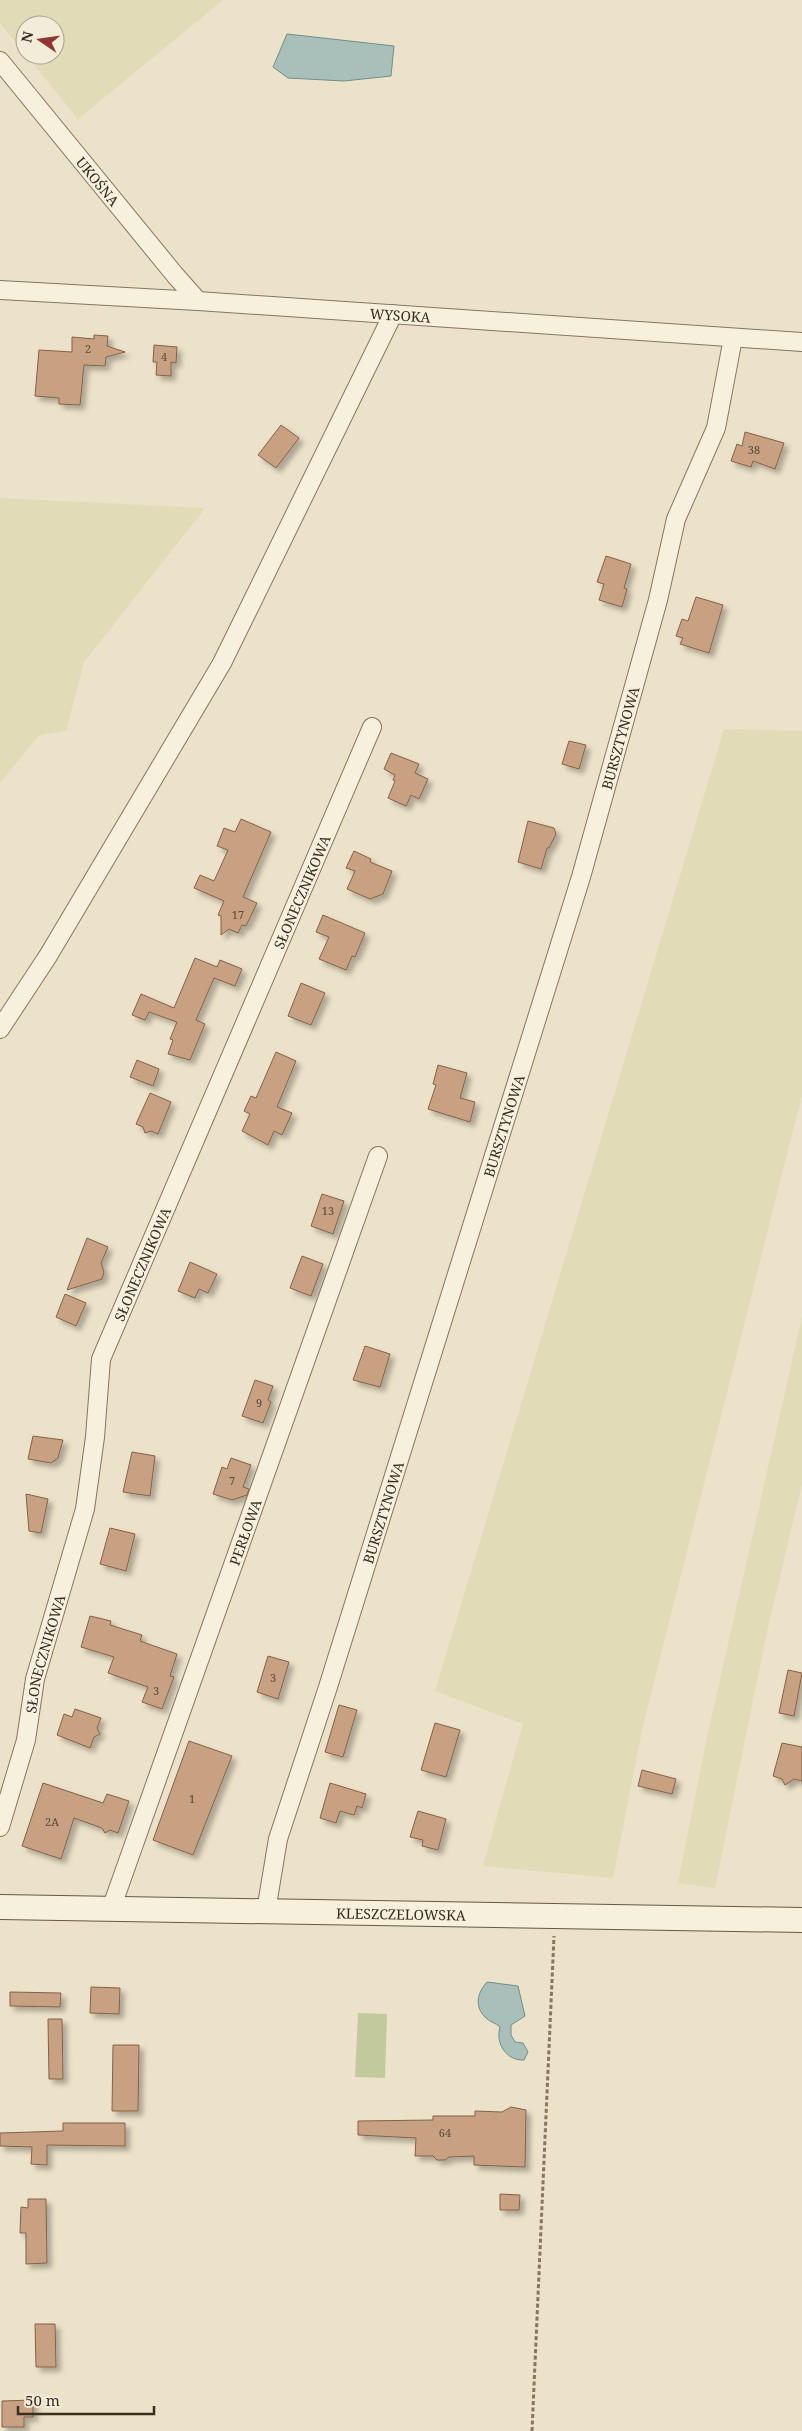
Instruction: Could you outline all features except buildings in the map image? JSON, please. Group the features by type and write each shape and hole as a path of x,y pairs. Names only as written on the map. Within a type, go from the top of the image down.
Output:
{"main road":[{"name":"KLESZCZELOWSKA","path":"0,1907 802,1920"}],"street":[{"name":"UKOŚNA","path":"0,61 175,276 198,301"},
{"name":"WYSOKA","path":"0,290 198,301 802,342"},
{"path":"0,1029 48,956 222,663 393,314"},
{"name":"BURSZTYNOWA","path":"266,1911 278,1839 328,1687 581,877 658,600 676,519 716,428 733,338"},
{"name":"SŁONECZNIKOWA","path":"0,1827 26,1740 35,1679 85,1509 95,1438 101,1359 372,728"},
{"name":"PERŁOWA","path":"111,1909 378,1156"}],"path":[{"path":"532,2431 555,1916"}],"shaded area":[{"path":"0,0 223,0 78,119 34,65 65,65 65,15 15,15 15,42 0,23"},
{"path":"0,498 205,508 84,662 66,731 39,735 0,783"},
{"path":"724,729 802,731 802,1095 642,1730 613,1878 483,1866 523,1724 435,1691"},
{"path":"802,1317 802,1484 767,1632 715,1888 678,1883 707,1737"}],"green space":[{"path":"358,2013 387,2014 385,2078 355,2077"}],"water":[{"path":"287,34 394,46 391,76 344,81 288,78 273,67"},
{"path":"487,1982 518,1986 525,2016 511,2025 511,2035 515,2042 523,2043 528,2052 524,2060 512,2058 504,2050 499,2039 500,2027 482,2014 478,2000"}]}
